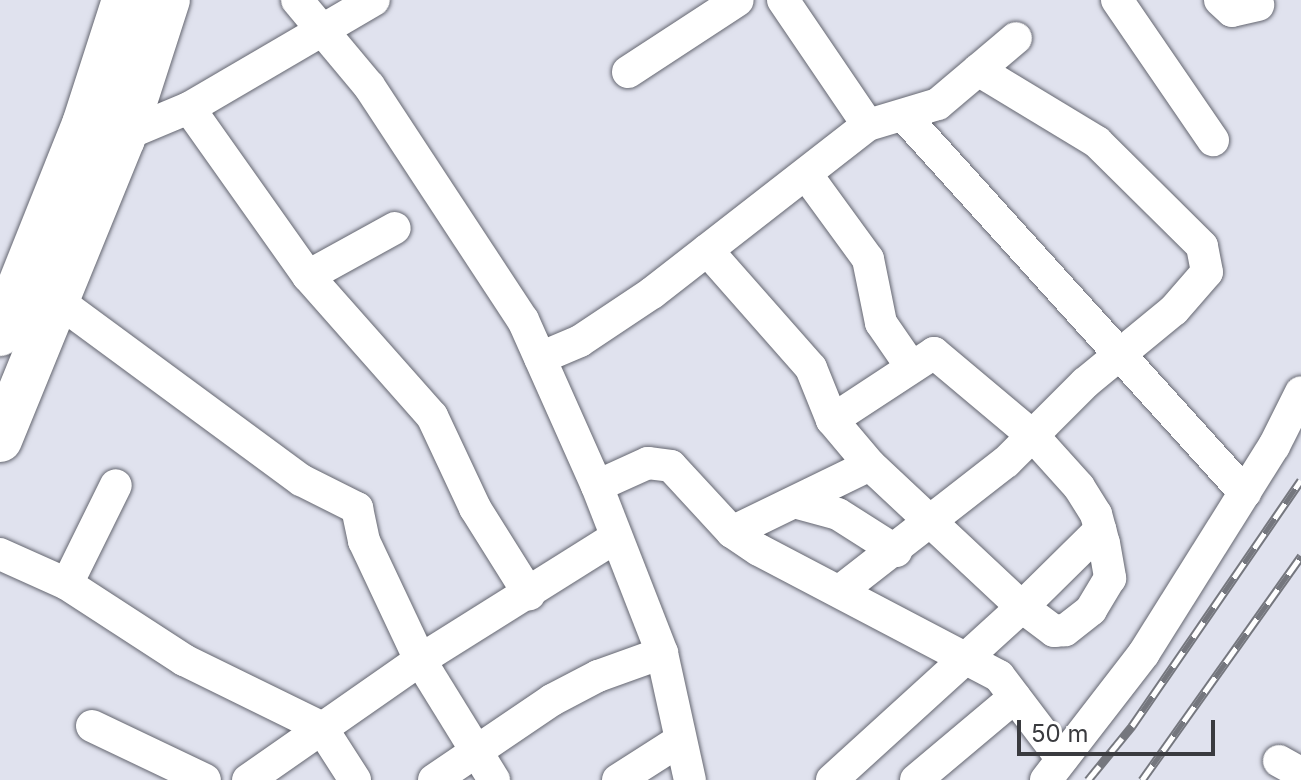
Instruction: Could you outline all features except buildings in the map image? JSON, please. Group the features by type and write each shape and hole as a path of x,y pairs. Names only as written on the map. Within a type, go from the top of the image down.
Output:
{"main road":[{"path":"0,334 75,147 124,0"},
{"path":"0,440 123,139 168,0"}],"street":[{"path":"297,0 369,86 523,320 597,486 662,653 690,780"},
{"path":"75,147 123,139 189,108 374,0"},
{"path":"628,72 738,0"},
{"path":"783,0 868,125"},
{"path":"1117,0 1213,140"},
{"path":"1220,0 1232,11 1258,5"},
{"path":"540,358 580,341 707,250 868,125 905,117 938,104 1016,38"},
{"path":"840,591 933,523 1034,437 1117,356 1192,292 1207,272 1202,246 1077,126 978,70"},
{"path":"189,108 308,276 432,416 475,508 529,594"},
{"path":"905,117 1117,356 1245,493"},
{"path":"806,174 868,259 881,323 910,365"},
{"path":"308,276 395,228"},
{"path":"707,250 811,368 832,420 870,465 1022,607 1054,631 1065,630 1091,610 1110,578 1100,530 1079,487 1034,437 943,356 934,353 910,365 832,420"},
{"path":"58,301 301,480 357,508 364,541 420,660 485,768"},
{"path":"597,486 659,461 680,474 732,532 999,676 1015,697 1054,770 1144,653 1245,493 1301,392"},
{"path":"732,532 798,503 870,465"},
{"path":"67,584 116,485"},
{"path":"798,503 838,514 896,551"},
{"path":"832,780 1022,607 1100,530"},
{"path":"248,780 420,660 616,537"},
{"path":"0,554 67,584 184,660 321,727 355,780"},
{"path":"434,780 485,768 552,700 598,676 662,653"},
{"path":"916,780 1015,697"},
{"path":"92,726 205,780"},
{"path":"618,780 679,741"}],"railway":[{"path":"1088,780 1132,726 1301,480"},
{"path":"1142,780 1301,556"}]}
